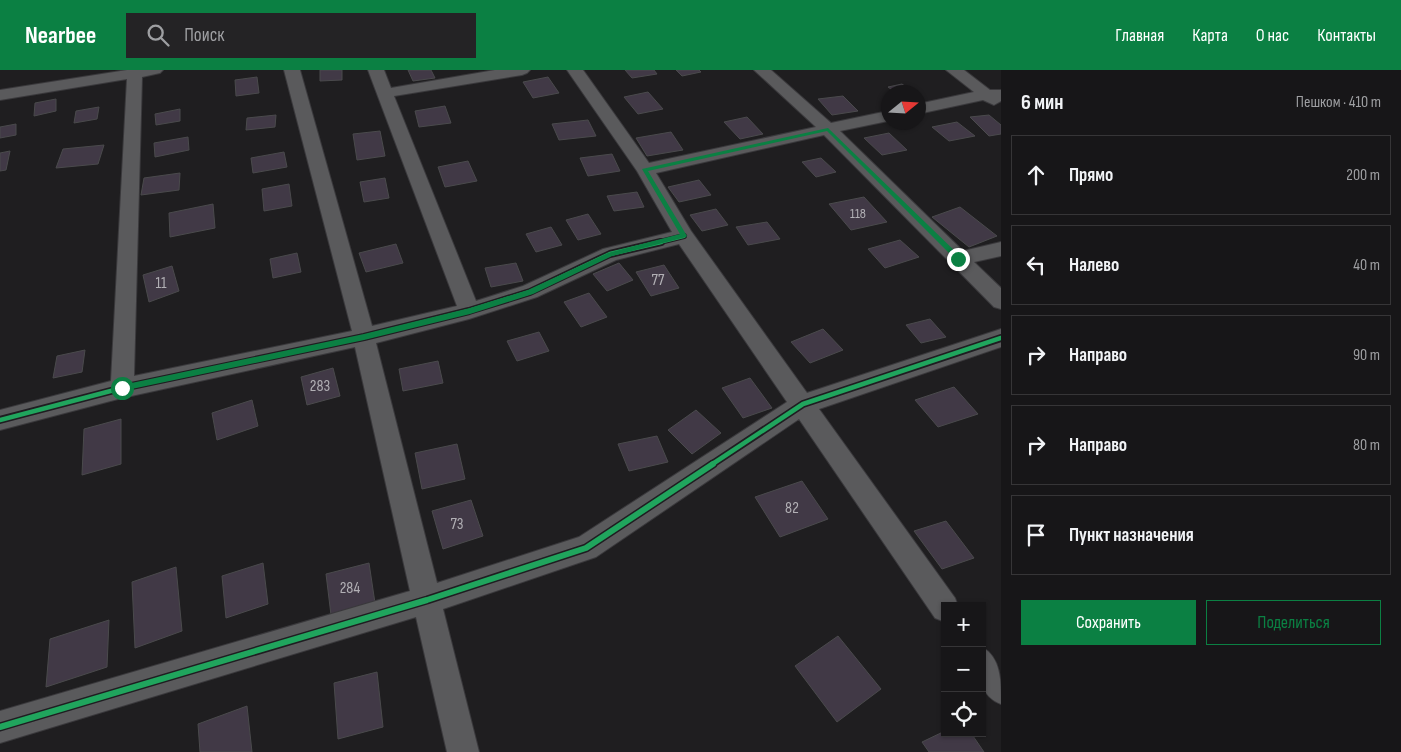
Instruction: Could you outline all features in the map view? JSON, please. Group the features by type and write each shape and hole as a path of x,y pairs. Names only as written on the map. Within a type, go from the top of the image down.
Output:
{"street":[{"path":"0,95 155,70"},
{"path":"292,70 364,337 463,752"},
{"path":"376,70 470,311"},
{"path":"386,93 522,70"},
{"path":"575,70 644,170 684,236 941,602"},
{"path":"762,70 828,129 1001,301"},
{"path":"954,70 994,94 1001,105"},
{"path":"122,388 135,72"},
{"path":"926,107 994,94"},
{"path":"644,170 881,118"},
{"path":"0,420 122,388 364,337 470,311 530,292 610,254 684,236"},
{"path":"958,259 1001,249"},
{"path":"0,726 427,600 586,548 803,404 1001,338"}],"building":[{"path":"320,70 342,70 342,80 320,81"},
{"path":"408,70 431,70 435,78 413,81"},
{"path":"625,70 654,70 657,74 632,78"},
{"path":"676,70 699,70 701,72 682,76"},
{"path":"257,77 259,93 236,96 235,80"},
{"path":"548,77 559,93 533,98 523,82"},
{"path":"648,92 663,109 638,114 624,97"},
{"path":"843,96 858,111 832,115 818,99"},
{"path":"56,99 56,111 34,116 35,103"},
{"path":"445,106 451,123 419,127 415,111"},
{"path":"99,107 97,119 74,123 76,111"},
{"path":"180,109 180,121 156,125 155,114"},
{"path":"276,115 275,127 246,130 247,118"},
{"path":"989,115 1001,125 1001,134 989,136 970,117"},
{"path":"747,117 763,134 740,139 724,122"},
{"path":"588,120 596,136 559,140 552,124"},
{"path":"957,122 975,136 949,141 932,127"},
{"path":"16,124 16,135 0,138 0,127"},
{"path":"380,131 385,156 357,160 353,134"},
{"path":"671,132 683,150 647,156 636,138"},
{"path":"889,133 907,150 882,155 864,138"},
{"path":"188,137 189,150 155,157 154,143"},
{"path":"104,145 98,164 56,168 63,149"},
{"path":"10,151 6,170 0,171 0,153"},
{"path":"284,152 287,167 253,173 251,158"},
{"path":"612,154 620,171 588,176 580,158"},
{"path":"821,158 836,172 816,177 802,162"},
{"path":"468,161 477,181 445,187 438,167"},
{"path":"180,173 179,190 141,195 144,178"},
{"path":"385,178 389,198 364,202 360,182"},
{"path":"699,180 711,195 679,202 668,187"},
{"path":"289,184 292,206 264,211 262,189"},
{"path":"637,192 644,207 614,211 607,196"},
{"path":"864,197 887,222 851,230 829,204"},
{"path":"213,204 215,228 170,237 169,213"},
{"path":"960,207 997,236 969,247 932,217"},
{"path":"716,209 728,225 702,231 690,215"},
{"path":"588,214 601,234 578,240 566,220"},
{"path":"767,222 780,239 748,245 736,227"},
{"path":"551,227 562,245 536,252 526,234"},
{"path":"900,240 919,257 885,268 868,249"},
{"path":"396,244 403,263 366,272 359,253"},
{"path":"297,253 301,272 273,278 270,259"},
{"path":"516,263 523,281 491,287 485,268"},
{"path":"619,263 633,280 607,291 593,274"},
{"path":"664,265 679,288 651,296 636,272"},
{"path":"172,266 179,291 149,302 143,275"},
{"path":"589,293 607,317 581,327 564,302"},
{"path":"930,319 946,337 921,343 906,325"},
{"path":"823,329 843,350 810,363 791,342"},
{"path":"539,332 549,351 517,361 507,341"},
{"path":"85,350 82,372 53,378 57,356"},
{"path":"438,361 443,383 403,391 399,369"},
{"path":"333,368 340,396 307,405 301,377"},
{"path":"750,378 772,408 743,418 722,388"},
{"path":"954,387 978,414 938,427 915,400"},
{"path":"252,400 258,426 217,440 212,413"},
{"path":"696,410 721,433 692,454 668,430"},
{"path":"121,419 121,464 82,475 84,429"},
{"path":"657,436 668,462 629,471 618,444"},
{"path":"457,444 465,479 422,489 415,453"},
{"path":"802,481 828,519 780,537 755,497"},
{"path":"471,500 483,536 443,549 432,511"},
{"path":"946,521 974,558 942,569 914,531"},
{"path":"263,563 268,604 226,618 222,576"},
{"path":"369,563 375,603 331,615 326,574"},
{"path":"176,567 182,631 135,648 132,582"},
{"path":"109,620 107,667 46,687 50,639"},
{"path":"838,636 881,689 837,722 795,666"},
{"path":"377,672 383,727 338,739 334,683"},
{"path":"247,706 252,752 200,752 198,724"},
{"path":"941,733 941,737 974,737 984,752 929,752 922,742"}],"cycle path":[{"path":"0,420 122,388 364,337 469,311 530,292 610,254 684,236"},
{"path":"0,727 427,600 586,548 803,404 1001,338"}],"route":[{"path":"122,388 364,337 470,311 530,292 610,254 684,236 644,170 828,129 958,259"}]}
